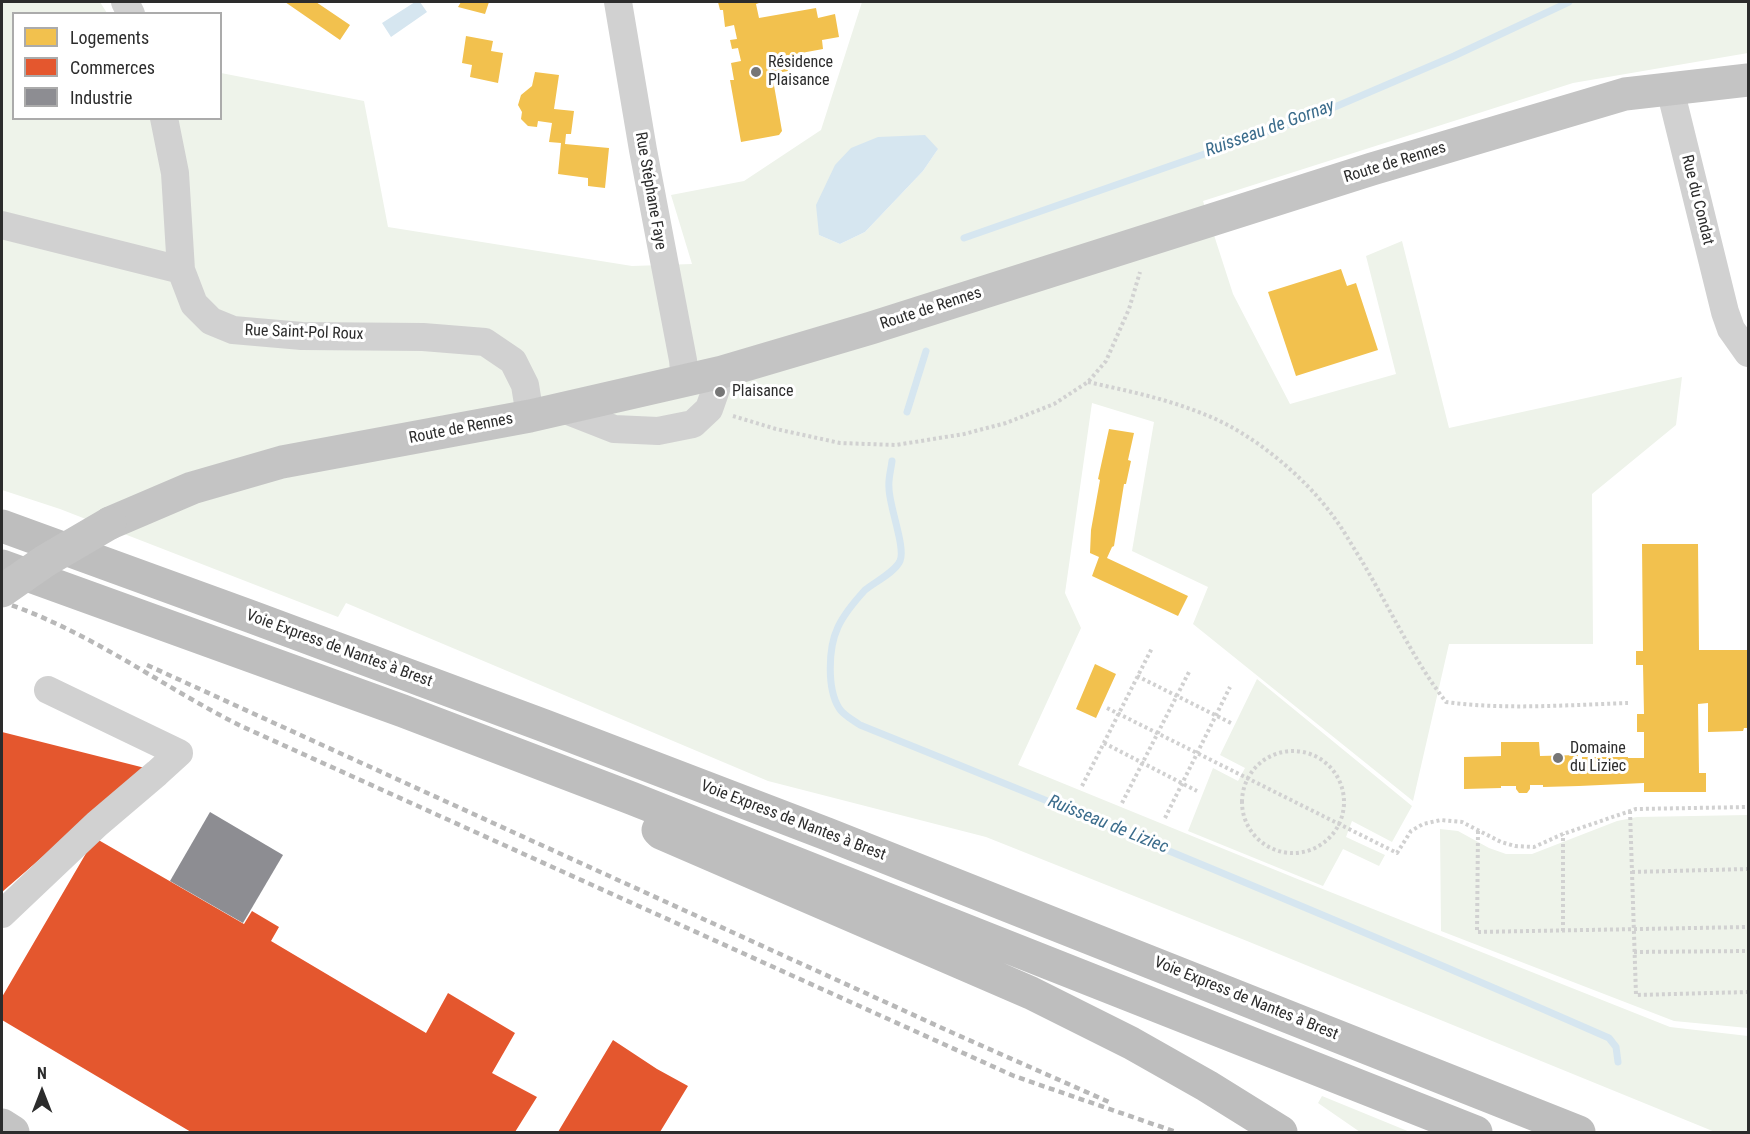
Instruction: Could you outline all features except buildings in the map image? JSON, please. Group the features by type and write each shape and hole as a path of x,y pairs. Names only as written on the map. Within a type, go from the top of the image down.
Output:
{"highway":[{"name":"Voie Express de Nantes à Brest","path":"2,526 252,616 600,747 1579,1132"},
{"path":"2,566 403,711 632,798 1476,1132"},
{"path":"632,798 661,833 1032,993 1131,1043 1281,1132"}],"main road":[{"name":"Route de Rennes","path":"2,591 45,561 110,524 192,488 282,462 530,416 722,372 871,328 1372,169 1625,94 1749,80"},
{"path":"2,1125 14,1132"}],"street":[{"name":"Rue Stéphane Faye","path":"618,2 685,381"},
{"name":"Rue du Condat","path":"1670,88 1725,312 1731,329 1749,353"},
{"name":"Rue Saint-Pol Roux","path":"164,120 175,173 181,270 194,304 211,321 233,330 302,336 423,337 485,342 513,361 525,385 530,416"},
{"path":"2,225 181,270"},
{"path":"563,409 614,429 658,431 693,424 709,409 722,372"},
{"path":"2,914 97,824 179,753 48,690"}],"path":[{"path":"709,409 776,429 840,443 896,445 964,434 1006,423 1054,404 1088,382 1106,361 1125,319 1150,240"},
{"path":"1088,382 1148,395 1208,416 1258,443 1303,482 1333,516 1427,678 1446,702 1516,707 1628,703"},
{"path":"1082,786 1152,648"},
{"path":"1122,803 1191,670"},
{"path":"1137,676 1231,723"},
{"path":"1165,818 1230,687"},
{"path":"1107,708 1397,853 1411,831 1423,824 1441,820 1462,822 1500,842 1534,847 1563,834 1636,809 1749,807"},
{"path":"1104,743 1197,791"},
{"path":"1285,751 1301,751 1316,756 1329,765 1339,778 1344,793 1344,808 1339,824 1327,840 1310,850 1290,853 1270,848 1254,835 1244,818 1242,798 1248,778 1257,765 1270,756 1285,751"},
{"path":"1630,811 1636,995 1749,992"},
{"path":"1478,831 1477,932 1749,927"},
{"path":"1563,834 1563,931"},
{"path":"1632,872 1749,869"},
{"path":"1634,952 1749,951"}],"shaded area":[{"path":"2,2 100,2 106,12 12,12 12,120 222,120 222,73 364,101 388,227 632,266 692,264 671,195 744,181 821,130 862,2 1748,2 1748,53 1573,83 1203,201 1233,294 1290,404 1396,374 1366,256 1402,241 1449,428 1682,377 1676,425 1592,494 1593,644 1449,644 1413,801 1193,624 1208,587 1132,551 1154,422 1092,403 1065,593 1081,628 1018,765 1670,1027 1748,1036 1748,1132 1715,1132 986,837 768,781 346,603 338,617 60,509 2,490","holes":["938,149 923,171 865,232 840,244 819,235"]},
{"path":"415,2 420,2 427,12 391,37 382,23"},
{"path":"925,135 938,149 923,171 865,232 840,244 819,235 816,205 835,165 851,148 878,137"},
{"path":"1257,679 1412,806 1392,842 1352,821 1346,837 1385,855 1379,866 1343,849 1323,886 1188,831 1213,768 1238,781 1245,768 1220,755"},
{"path":"1748,815 1748,1028 1674,1021 1441,931 1440,829 1458,831 1489,848 1506,854 1532,854 1617,821 1637,817"},
{"path":"1322,1096 1410,1132 1360,1132 1318,1103"}],"waterway":[{"name":"Ruisseau de Gornay","path":"964,238 1316,115 1454,56 1569,2"},
{"name":"Ruisseau de Liziec","path":"907,412 926,351"},
{"name":"Ruisseau de Liziec","path":"892,461 889,481 890,496 901,547 900,561 894,569 865,590 854,603 840,622 832,646 830,668 832,690 839,708 846,715 860,725 1423,957 1609,1038 1616,1047 1618,1062"}],"railway":[{"path":"2,602 34,614 94,643 241,726 1014,1076 1176,1132"},
{"path":"147,665 1109,1102"}],"place":[{"name":"Résidence Plaisance","path":"756,72"},
{"name":"Plaisance","path":"720,392"},
{"name":"Domaine du Liziec","path":"1558,758"}]}
